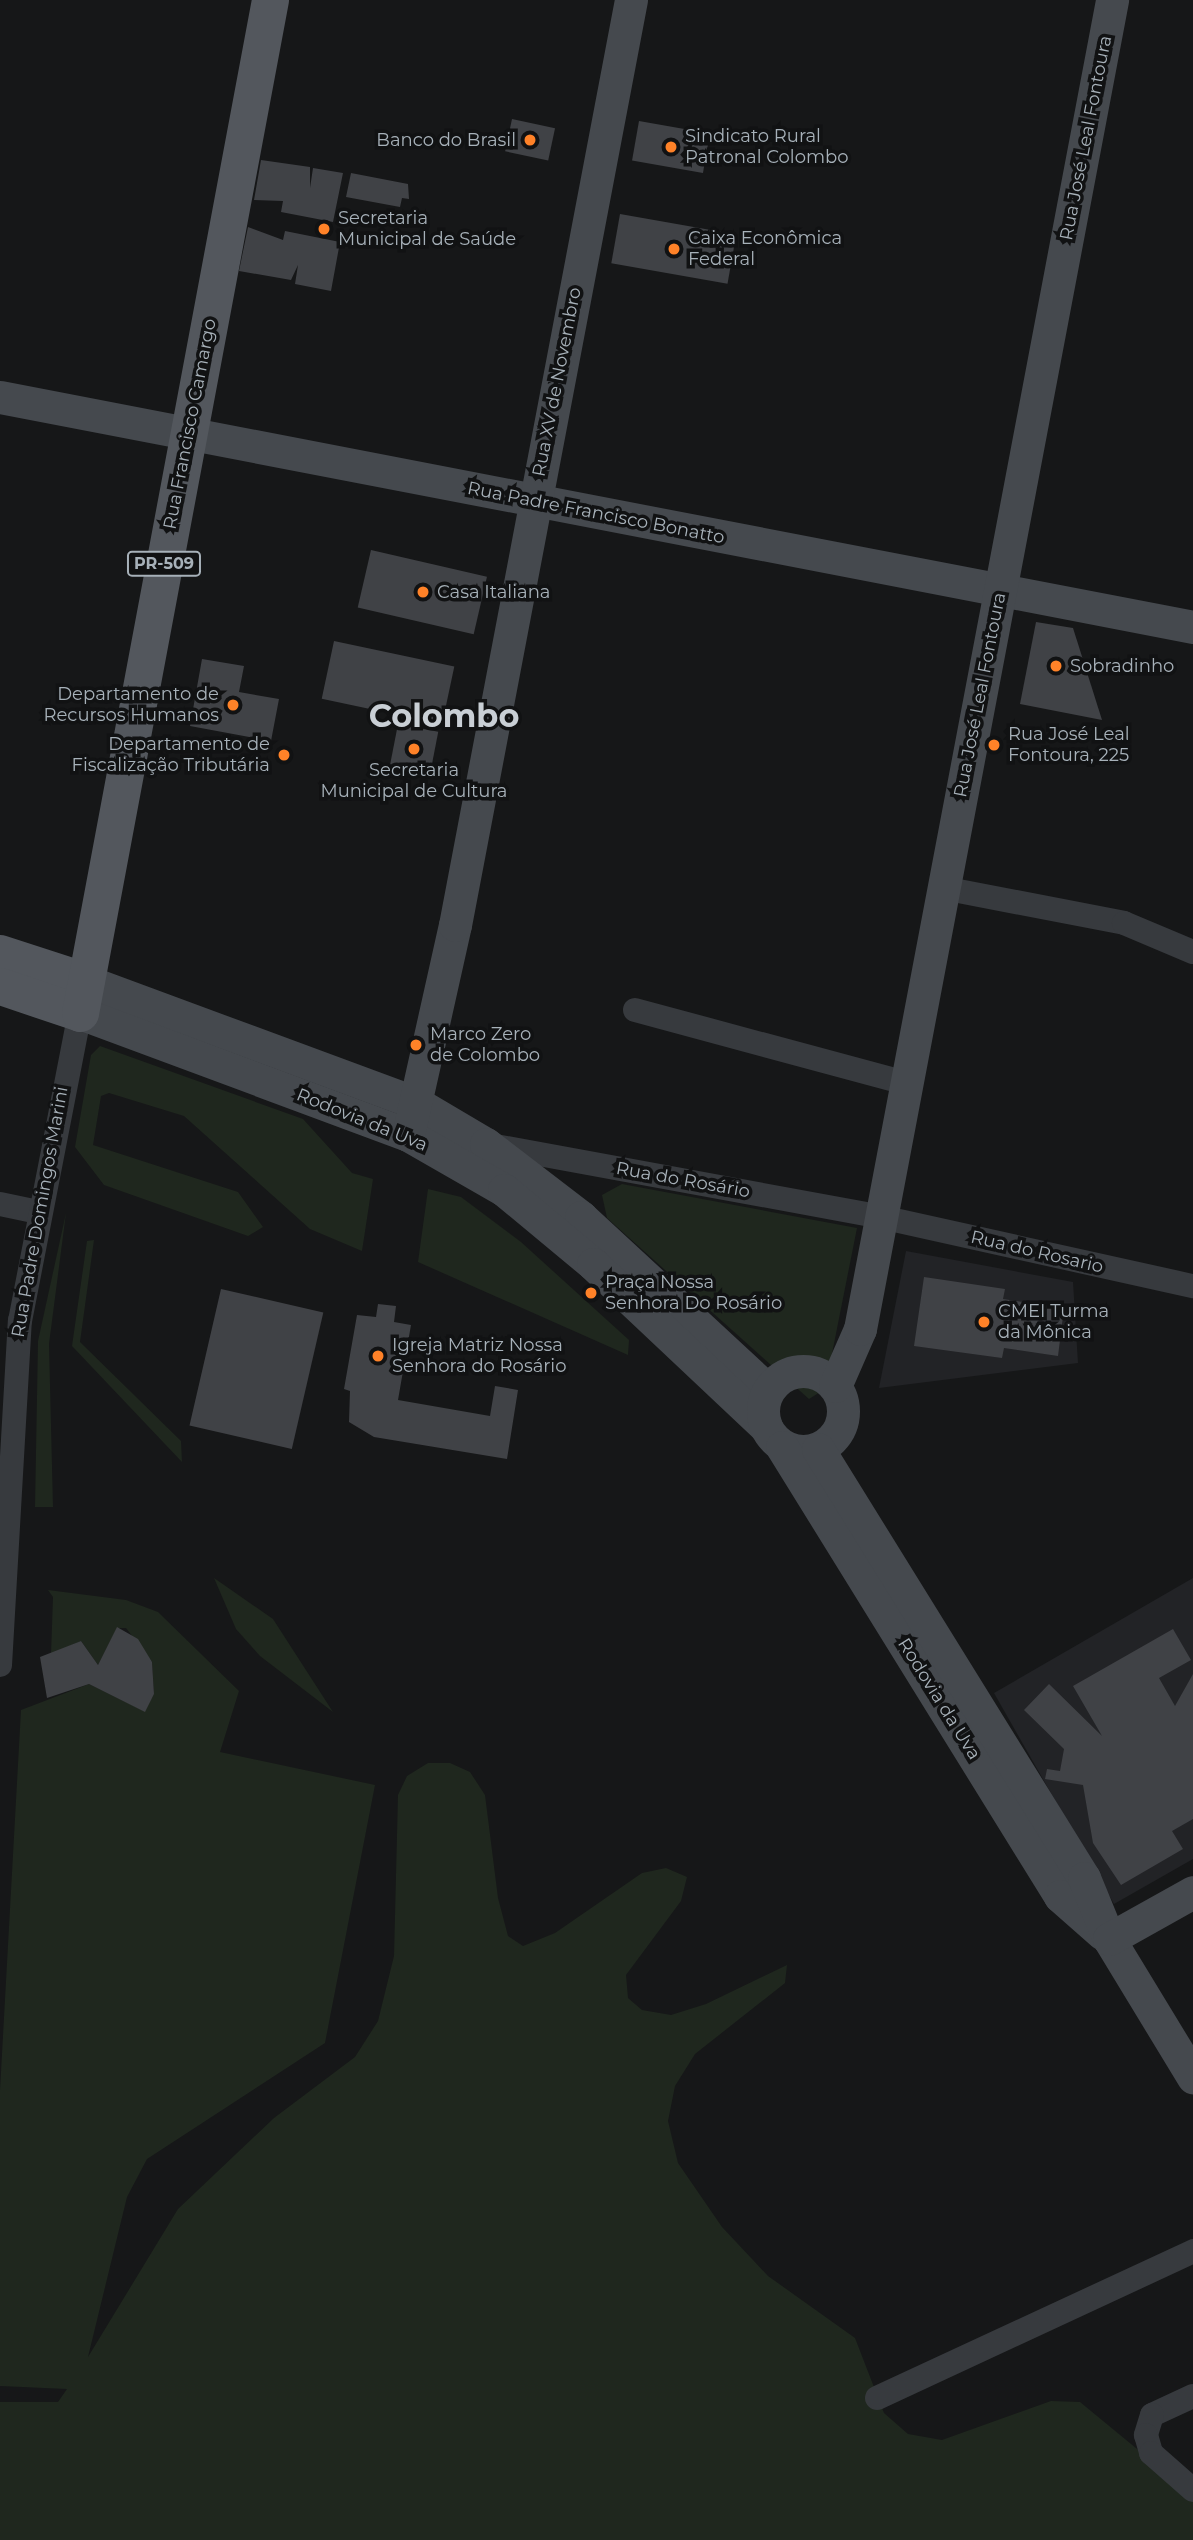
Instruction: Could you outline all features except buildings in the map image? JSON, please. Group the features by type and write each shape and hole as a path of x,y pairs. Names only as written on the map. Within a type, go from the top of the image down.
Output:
{"main road":[{"name":"Rua Francisco Camargo","path":"83,997 270,0"},
{"name":"Rodovia da Uva","path":"0,953 83,997"},
{"name":"Rodovia da Uva","path":"0,986 83,997"}],"street":[{"name":"Rua XV de Novembro","path":"408,1135 418,1104 631,0"},
{"name":"Rua José Leal Fontoura","path":"835,1386 859,1328 1112,0"},
{"name":"Rua Padre Francisco Bonatto","path":"0,397 1000,592 1193,627"},
{"path":"943,888 1124,923 1193,952"},
{"name":"Rodovia da Uva","path":"83,997 418,1104 486,1144 581,1217 768,1390"},
{"name":"Rodovia da Uva","path":"83,997 408,1135 503,1190 560,1235 774,1437 1060,1896 1109,1939"},
{"name":"Rua Padre Domingos Marini","path":"0,1665 12,1386 38,1212 83,997"},
{"path":"635,1010 906,1083"},
{"name":"Rua do Rosário","path":"486,1144 881,1217"},
{"path":"0,1205 38,1212"},
{"name":"Rua do Rosario","path":"881,1217 1193,1286"},
{"path":"801,1371 835,1386 842,1422 818,1449 774,1437 768,1390 801,1371"},
{"name":"Rodovia da Uva","path":"818,1449 1084,1878 1109,1939 1193,2077"},
{"path":"1109,1939 1193,1892"},
{"path":"877,2398 1193,2251"},
{"path":"1193,2396 1152,2415 1146,2435 1151,2452 1193,2490"}],"shaded area":[{"path":"100,1046 303,1119 352,1173 373,1179 362,1251 310,1229 184,1116 109,1093 101,1096 93,1145 238,1192 263,1227 248,1236 104,1185 75,1147 91,1055"},
{"path":"622,1184 857,1228 825,1389 809,1399 607,1218 602,1195"},
{"path":"428,1189 461,1197 521,1242 629,1340 628,1355 418,1262"},
{"path":"66,1213 49,1344 53,1507 35,1507 38,1341"},
{"path":"94,1240 80,1342 181,1441 182,1462 72,1346 87,1241"},
{"name":"CMEI Turma da Mônica","path":"906,1251 1073,1282 1078,1363 879,1388"},
{"path":"214,1578 273,1619 333,1712 260,1656 236,1629"},
{"path":"1193,1578 1193,1859 1114,1904 994,1693"},
{"path":"48,1590 126,1600 158,1612 239,1691 220,1752 375,1785 325,2043 147,2159 127,2197 88,2357 178,2209 274,2118 355,2057 378,2021 394,1956 398,1795 407,1776 428,1763 450,1763 470,1772 485,1795 498,1898 508,1936 523,1946 555,1933 642,1873 666,1868 687,1877 681,1901 626,1975 628,1998 642,2010 671,2015 706,2004 787,1965 785,1983 695,2054 675,2086 668,2121 678,2163 722,2227 768,2276 855,2338 884,2413 908,2434 942,2440 1051,2401 1080,2402 1193,2495 1193,2540 0,2540 0,2402 58,2402 67,2389 0,2386 0,2090 21,1710 89,1684 144,1711 154,1694 152,1662 126,1628 117,1628 98,1665 81,1641 51,1654 53,1597"}],"place":[{"name":"Banco do Brasil","path":"530,140"},
{"name":"Sindicato Rural Patronal Colombo","path":"671,147"},
{"name":"Secretaria Municipal de Saúde","path":"324,229"},
{"name":"Caixa Econômica Federal","path":"674,249"},
{"name":"Casa Italiana","path":"423,592"},
{"name":"Sobradinho","path":"1056,666"},
{"name":"Departamento de Recursos Humanos","path":"233,705"},
{"name":"Rua José Leal Fontoura, 225","path":"994,745"},
{"name":"Secretaria Municipal de Cultura","path":"414,749"},
{"name":"Departamento de Fiscalização Tributária","path":"284,755"},
{"name":"Marco Zero de Colombo","path":"416,1045"},
{"name":"Praça Nossa Senhora Do Rosário","path":"591,1293"},
{"name":"CMEI Turma da Mônica","path":"984,1322"},
{"name":"Igreja Matriz Nossa Senhora do Rosário","path":"378,1356"}],"district":[{"name":"Colombo","path":"444,716"}]}
